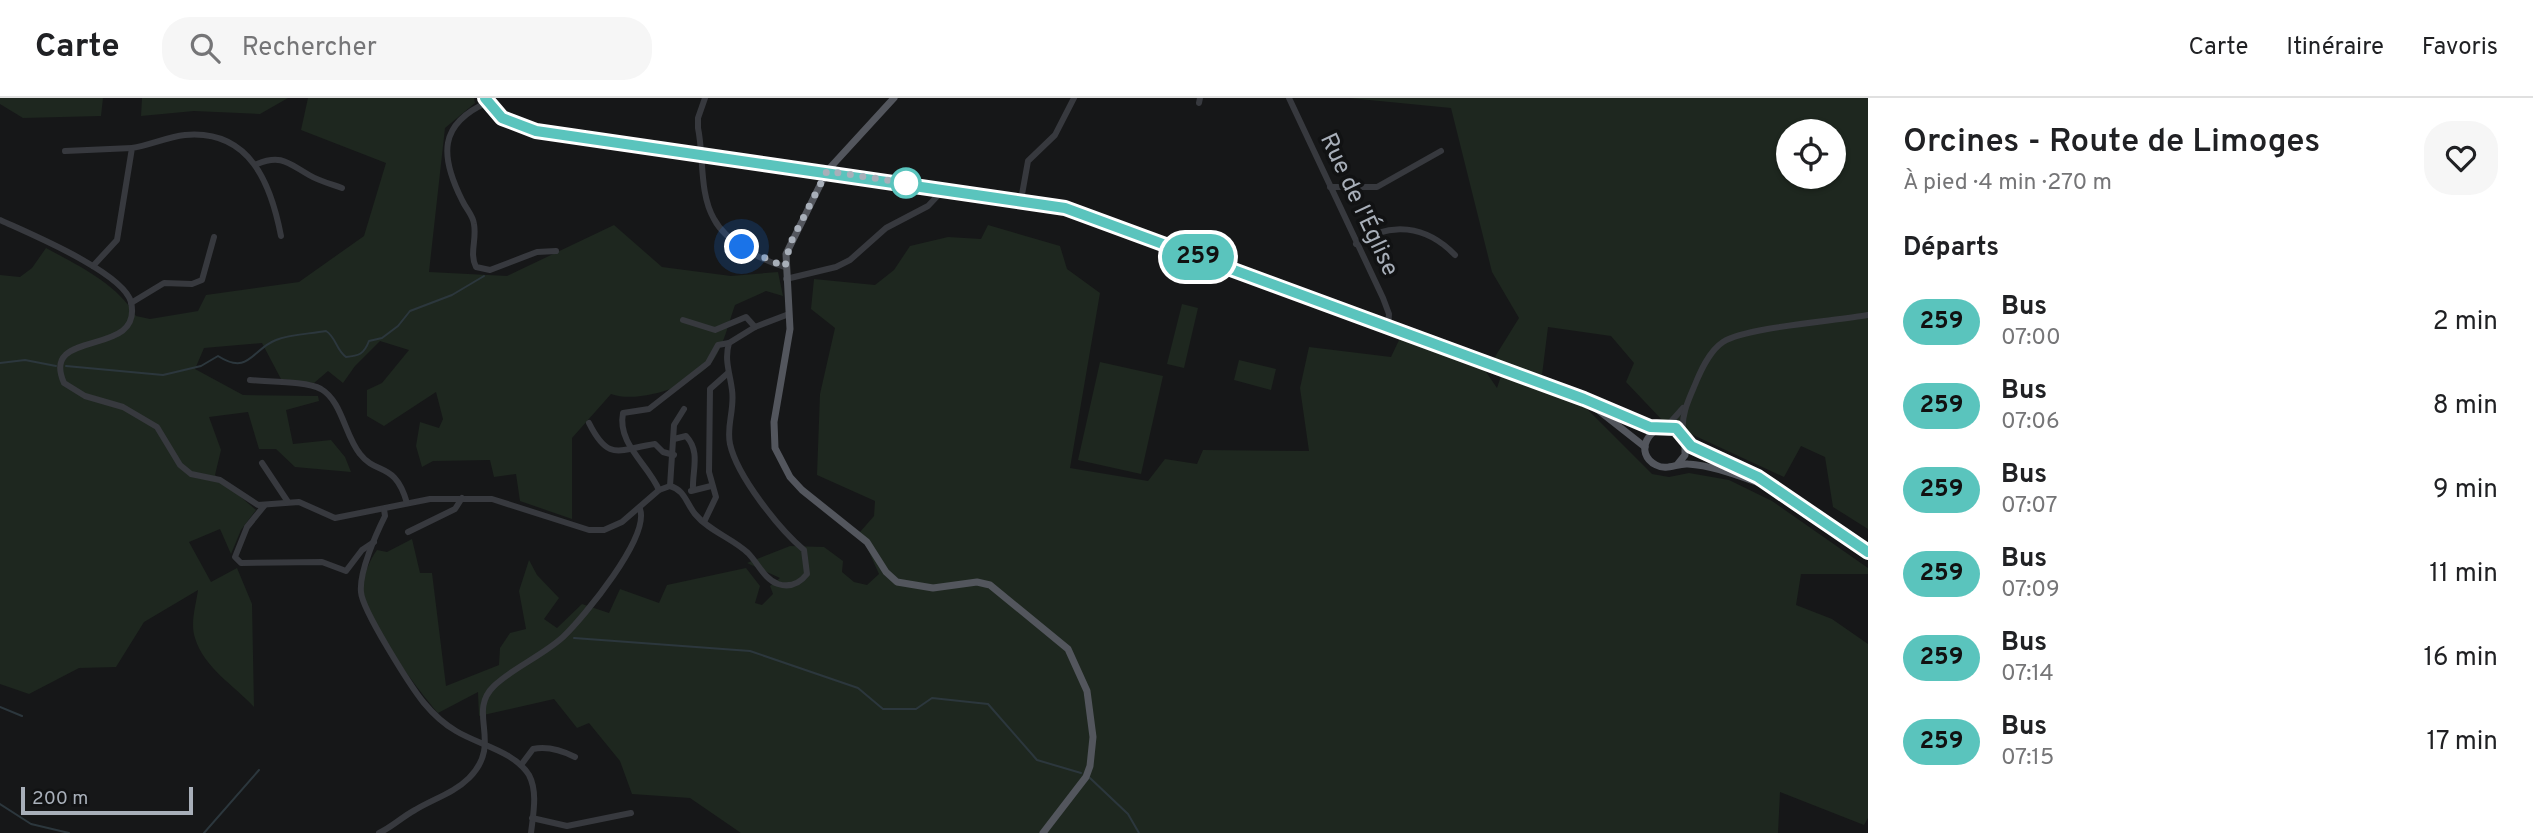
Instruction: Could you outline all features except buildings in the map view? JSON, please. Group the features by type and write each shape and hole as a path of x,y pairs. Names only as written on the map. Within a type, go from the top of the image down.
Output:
{"main road":[{"path":"894,98 827,171 790,244 785,267 789,344 773,435 780,460 790,477 802,490 867,542 886,572 897,582 933,588 977,582 990,585 1056,636 1076,662 1087,691 1092,753 1086,777 1043,833"},
{"path":"486,100 502,118 529,129 1021,200 1073,211 1657,428"},
{"path":"1584,399 1645,447 1656,465 1670,467 1685,463 1719,469 1774,488"},
{"path":"1645,447 1648,436 1657,428 1667,426 1774,488 1868,552"},
{"path":"1676,465 1685,455 1685,438"}],"street":[{"path":"705,98 698,118 707,195 714,219 742,247 785,267"},
{"path":"1021,200 1028,161 1055,135 1074,98"},
{"name":"Rue de l'Église","path":"1289,98 1383,298 1389,314 1388,328"},
{"path":"486,100 451,129 447,140 446,154 452,174 474,224 473,261 476,267 490,270 537,252 556,251"},
{"path":"65,151 132,148 175,137 200,135 230,144 257,164 272,192 281,236"},
{"path":"93,266 117,240 132,148"},
{"path":"1331,187 1377,187 1441,151"},
{"path":"257,164 276,158 286,159 306,174 342,188"},
{"path":"786,279 836,267 850,260 886,228 928,206 944,189"},
{"path":"0,220 93,266 124,290 131,303 131,314 124,330 107,340 73,348 61,367 64,383 72,390 123,407 157,427 180,465 191,474 220,480 249,501 264,506 299,502 335,518 430,499 462,498 514,504 598,531 615,526 640,509 659,490 670,486"},
{"path":"1356,244 1373,232 1388,228 1430,235 1455,255"},
{"path":"131,303 164,283 192,284 202,280 214,237"},
{"path":"659,490 653,475 632,451 622,429 623,413 649,409 708,363 718,345 729,343 755,327 789,314"},
{"path":"1667,426 1686,404 1709,357 1723,342 1744,335 1868,315"},
{"path":"683,320 715,330 746,317 755,327"},
{"path":"670,486 683,494 695,514 704,522 749,554 768,578 779,584 801,582 807,574 804,550 780,530 734,456 729,425 732,390 728,373 729,343"},
{"path":"704,522 716,497 711,486 710,389 728,373"},
{"path":"250,380 313,387 324,392 339,412 360,454 396,478 407,503"},
{"path":"1685,438 1686,404"},
{"path":"670,486 674,425 684,409"},
{"path":"589,423 600,444 632,451 656,444 663,452 674,455"},
{"path":"674,439 686,436 693,444 696,462 693,490"},
{"path":"262,463 288,502"},
{"path":"683,494 711,486"},
{"path":"408,532 455,509 462,498"},
{"path":"264,506 243,534 236,560 241,563 330,563 346,571 362,550 374,542"},
{"path":"384,509 385,516 360,589 367,611 425,704 455,731 521,765 533,784 531,833"},
{"path":"379,833 467,780 482,763 486,745 482,716 486,696 504,677 548,649 577,622 632,546 641,526 640,509"},
{"path":"521,765 533,749 540,747 566,752 576,757"},
{"path":"532,818 567,826 631,813"}],"shaded area":[{"path":"0,98 103,98 101,116 23,118 0,104"},
{"path":"142,98 288,98 260,114 194,111 141,116"},
{"path":"308,98 474,98 475,103 445,128 429,272 507,276 614,225 662,267 731,276 778,272 783,296 766,291 735,305 716,356 692,379 650,395 636,397 611,394 572,438 572,519 520,501 516,474 494,477 490,460 433,461 422,467 416,446 420,422 439,428 443,419 436,392 384,426 367,416 367,390 382,383 409,350 380,341 355,366 343,383 328,371 314,383 281,379 262,343 204,348 195,369 243,395 318,396 319,401 286,410 293,444 331,440 345,457 351,472 295,467 276,449 259,449 248,412 209,417 221,450 215,475 256,510 241,530 231,554 220,529 189,542 211,582 237,568 252,604 254,707 213,667 199,649 193,626 198,590 144,622 116,667 79,668 29,694 0,684 0,275 20,277 32,268 46,248 107,285 128,304 136,316 150,319 198,311 206,295 299,282 364,236 386,163 301,130"},
{"path":"1349,98 1868,98 1868,529 1833,507 1825,457 1801,446 1784,477 1663,421 1626,382 1634,363 1611,336 1548,327 1542,375 1493,360 1519,318 1492,272 1451,108"},
{"path":"988,225 1060,246 1067,269 1100,293 1070,468 1148,481 1165,459 1197,464 1203,450 1309,451 1300,388 1309,347 1391,357 1400,338 1484,369 1497,388 1501,376 1583,405 1652,474 1669,477 1689,473 1729,480 1772,501 1868,568 1868,574 1801,574 1796,605 1832,619 1868,644 1868,818 1864,825 1780,792 1778,833 741,833 690,798 632,794 620,761 589,723 577,728 554,699 479,716 478,692 438,713 382,636 366,604 363,591 363,581 377,550 387,552 412,539 420,573 432,573 446,686 499,665 500,648 510,633 526,629 519,591 529,560 537,575 559,598 544,619 557,628 582,604 609,613 620,589 659,603 667,585 746,568 760,586 755,603 762,605 773,594 770,586 780,578 747,563 790,546 824,547 843,561 842,572 854,582 867,585 879,574 860,532 874,516 875,501 817,475 820,394 835,328 811,309 814,279 875,285 894,270 910,246 948,237 981,239"},
{"path":"1182,304 1198,308 1184,368 1167,364"},
{"path":"1239,360 1276,369 1271,390 1234,380"},
{"path":"1100,362 1163,376 1141,474 1078,460"}],"waterway":[{"path":"66,366 163,375 201,366 218,356 228,361 244,362 276,340 326,331 346,357 354,356 363,352 369,341 382,338 398,326 410,311 452,295 484,276"},
{"path":"0,363 25,360 56,366"},
{"path":"574,638 750,651 858,688 883,709 916,709 932,698 988,704 1037,760 1081,773"},
{"path":"0,707 22,716"},
{"path":"204,833 259,770"},
{"path":"1090,778 1128,814 1139,833"},
{"path":"0,804 31,824 69,833"}],"bus line":[{"name":"259","path":"485,98 502,118 522,128 536,131 846,174 1065,208 1584,399 1650,427 1676,428 1691,446 1758,477 1868,552"}],"route":[{"path":"742,247 785,267 790,244 827,171 906,183"}]}
